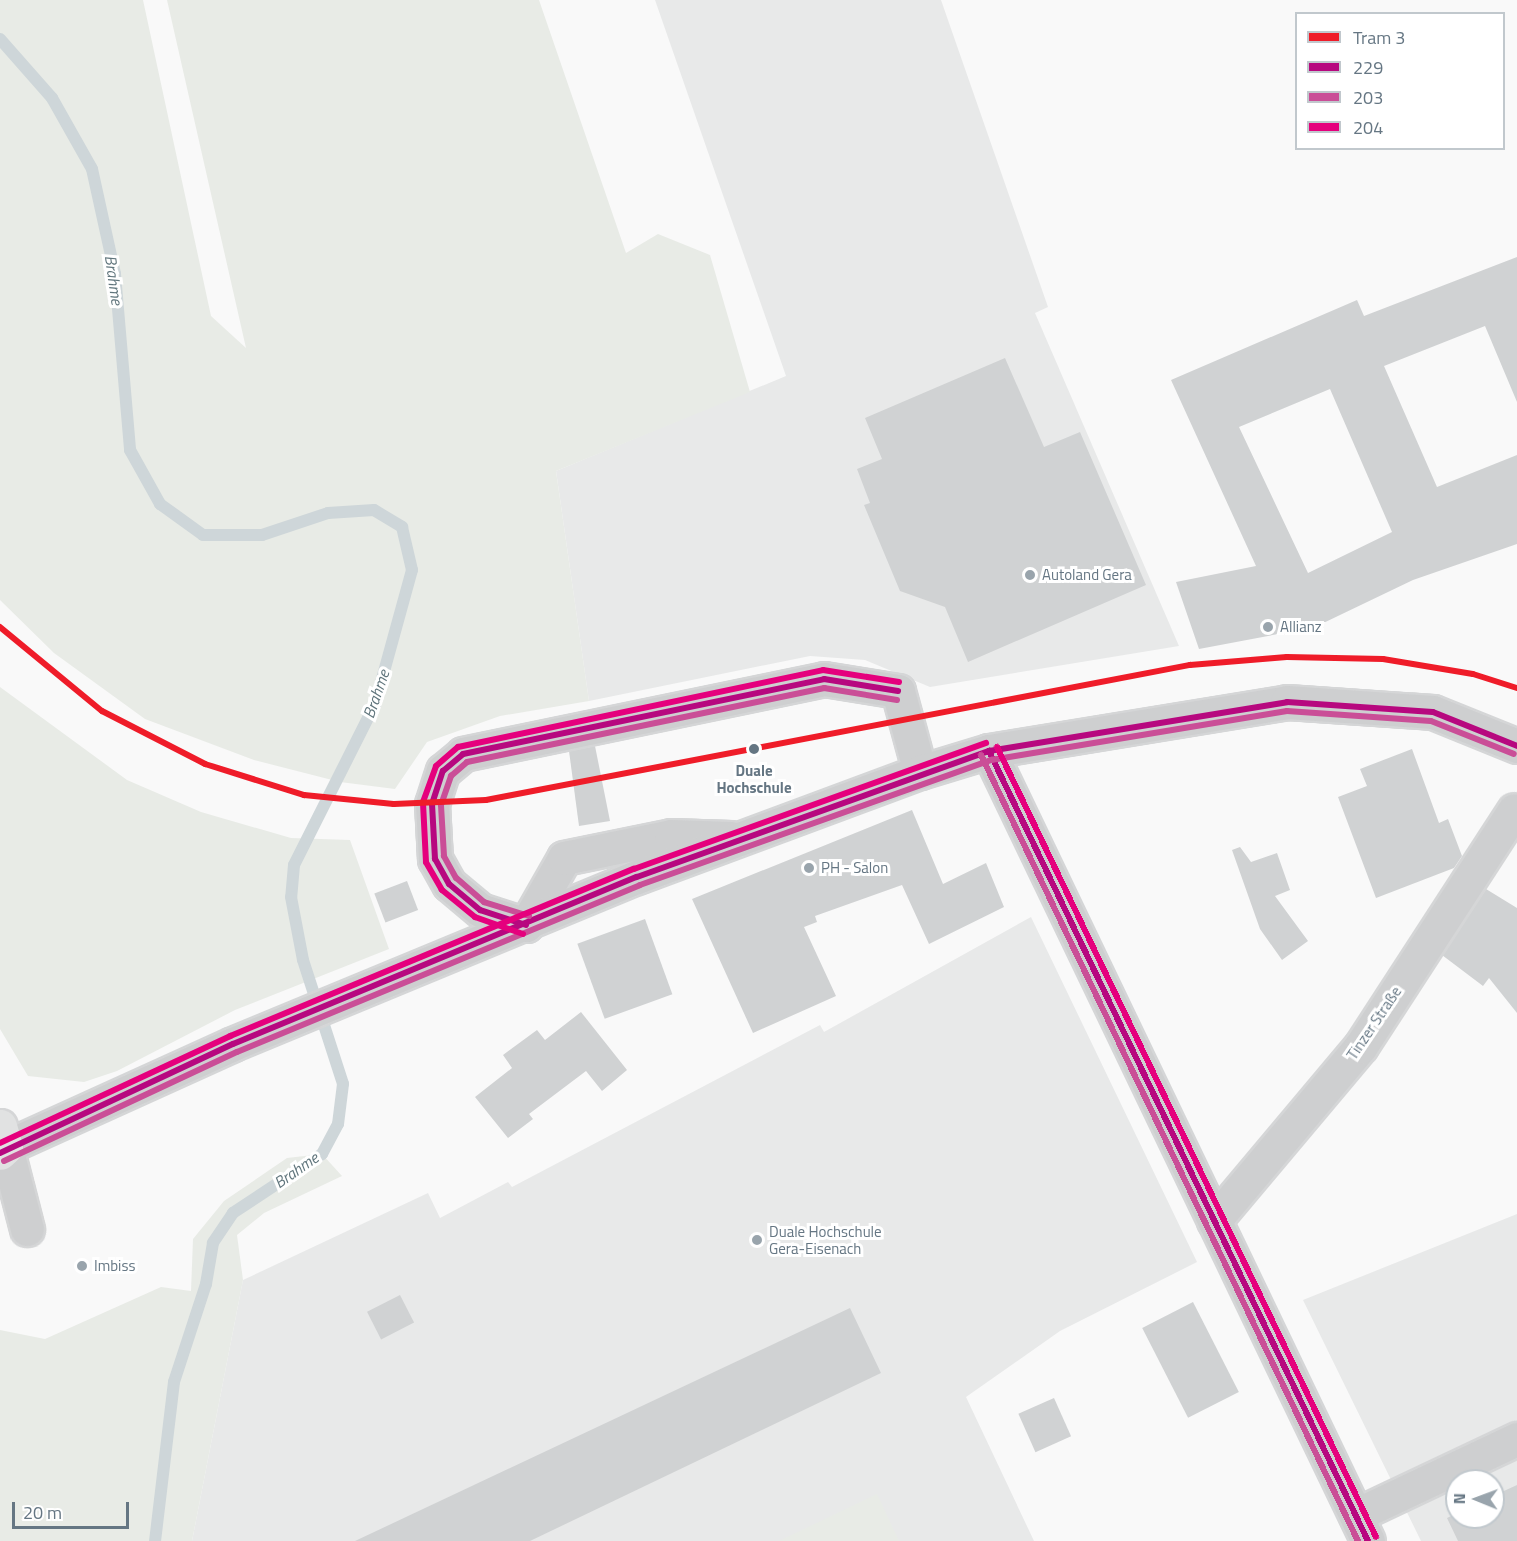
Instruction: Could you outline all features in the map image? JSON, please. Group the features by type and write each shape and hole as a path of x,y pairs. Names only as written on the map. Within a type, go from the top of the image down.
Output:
{"street":[{"path":"526,925 480,910 449,884 435,859 432,804 443,771 463,754 824,679 898,691 920,772"},
{"path":"27,1229 2,1142 526,925 741,839 920,772 989,751 1287,702 1433,712 1517,747"},
{"path":"989,751 1362,1528 1517,1439"},
{"name":"Tinzer Straße","path":"1214,1221 1361,1046 1514,810"},
{"path":"526,925 564,858 671,836 741,839"}],"shaded area":[{"path":"0,0 143,0 211,316 246,348 167,0 539,0 626,253 658,234 710,255 750,392 556,471 589,701 500,716 427,742 395,789 340,782 254,760 145,719 54,653 0,600"},
{"path":"655,0 941,0 1048,307 1035,313 1179,646 930,687 865,660 810,656 589,701 556,471 786,376"},
{"path":"0,687 127,780 201,812 291,838 350,840 389,949 235,1010 117,1071 84,1082 28,1076 0,1029"},
{"name":"Duale Hochschule Gera-Eisenach","path":"1031,917 1197,1262 1060,1331 966,1397 1034,1541 192,1541 243,1280 428,1193 440,1218 508,1182 512,1187 820,1025 824,1032"},
{"path":"322,1154 342,1176 264,1213 237,1235 243,1280 192,1541 0,1541 0,1330 45,1339 161,1287 191,1291 193,1239 224,1201 287,1158"},
{"path":"1517,1214 1517,1541 1421,1541 1303,1300"},
{"path":"877,1494 899,1541 779,1541"}],"building":[{"path":"1517,257 1517,402 1485,326 1384,366 1437,487 1517,455 1517,544 1413,580 1315,627 1199,649 1176,582 1256,566 1171,380 1357,300 1364,316","holes":["1330,389 1392,532 1308,573 1239,427"]},
{"path":"1005,358 1044,447 1080,432 1146,585 968,662 945,607 900,591 864,505 870,503 857,469 882,459 865,418"},
{"path":"595,746 610,821 579,826 569,751"},
{"path":"1412,749 1439,823 1448,819 1462,856 1454,868 1376,898 1338,797 1367,786 1360,769"},
{"path":"912,810 943,884 986,863 1004,907 929,944 902,885 815,916 817,922 804,927 836,996 753,1033 692,899"},
{"path":"1240,847 1251,862 1277,853 1290,890 1275,896 1308,941 1282,960 1260,929 1232,850"},
{"path":"407,881 418,910 385,922 374,894"},
{"path":"1486,889 1517,908 1517,1013 1489,978 1483,986 1442,955"},
{"path":"645,919 672,994 605,1019 577,944"},
{"path":"581,1012 627,1070 602,1091 586,1071 529,1114 533,1119 508,1138 475,1097 512,1068 503,1055 537,1030 545,1040"},
{"path":"400,1295 414,1323 381,1339 367,1312"},
{"path":"1193,1302 1239,1392 1188,1418 1142,1328"},
{"path":"850,1308 881,1373 530,1541 355,1541"},
{"path":"1054,1398 1071,1436 1035,1452 1018,1414"},
{"path":"1517,1485 1517,1541 1458,1541 1452,1529 1505,1529 1505,1490"}],"waterway":[{"name":"Brahme","path":"0,39 52,98 92,169 115,274 130,450 160,504 203,535 262,535 328,513 374,510 402,527 412,570 375,704 294,865 291,897 303,960 343,1084 338,1124 322,1154 233,1213 213,1243 206,1284 174,1382 155,1541"}],"tram line":[{"name":"3","path":"0,627 102,711 205,764 304,795 394,804 486,800 1190,665 1287,657 1383,659 1473,674 1517,688"}],"transit line":[{"name":"204","path":"523,934 475,917 442,890 426,862 423,802 436,766 458,747 823,670 899,682"},
{"name":"229","path":"526,925 480,910 449,884 435,859 432,804 443,771 463,754 824,679 898,691"},
{"name":"203","path":"529,916 484,902 456,878 444,856 441,805 451,776 467,762 824,688 897,700"},
{"name":"229","path":"0,1153 233,1044 637,877 989,751 1287,702 1433,712 1517,746"},
{"name":"203","path":"4,1161 237,1052 640,885 991,760 1287,711 1431,721 1514,754"},
{"name":"204","path":"0,1143 230,1036 634,869 986,743"},
{"name":"204","path":"997,747 1376,1537"},
{"name":"229","path":"989,751 1368,1541"},
{"name":"203","path":"981,755 1358,1541"}],"place":[{"name":"Autoland Gera","path":"1030,575"},
{"name":"Allianz","path":"1268,627"},
{"name":"Duale Hochschule","path":"754,749"},
{"name":"PH - Salon","path":"809,868"},
{"name":"Duale Hochschule Gera-Eisenach","path":"757,1240"},
{"name":"Imbiss","path":"82,1266"}]}
